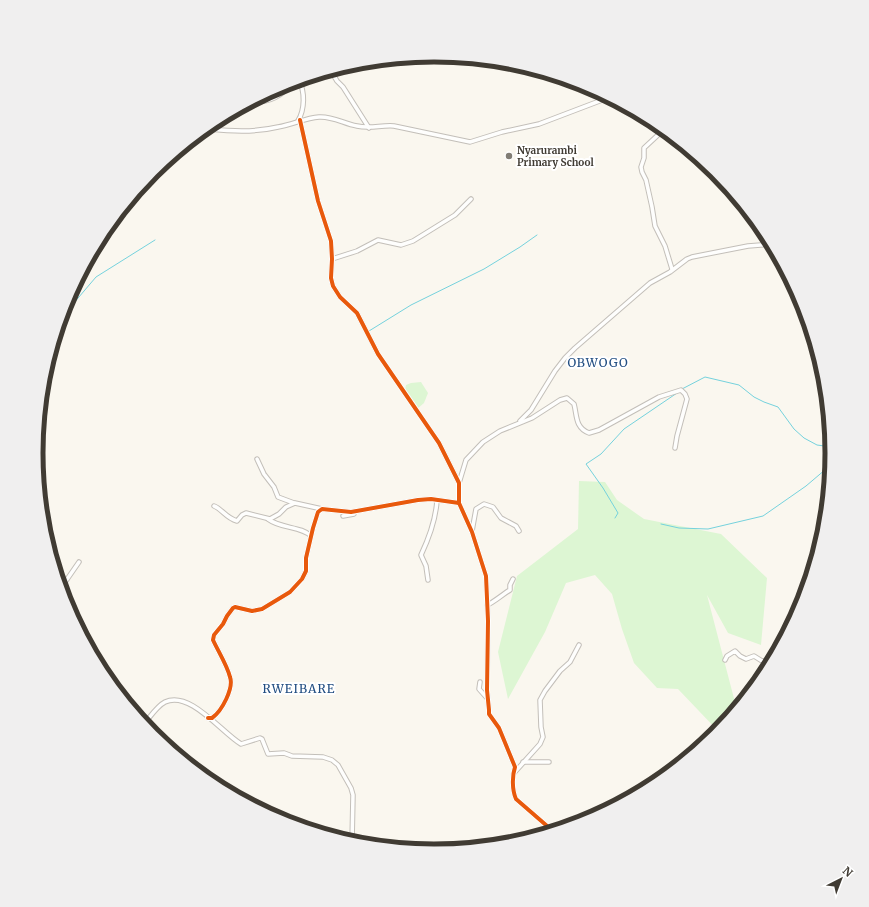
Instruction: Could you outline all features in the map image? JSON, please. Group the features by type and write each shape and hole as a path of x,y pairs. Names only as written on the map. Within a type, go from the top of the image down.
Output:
{"street":[{"path":"334,75 343,86 369,128"},
{"path":"302,86 303,104 302,114 299,121 318,201 331,241 331,278 336,291 357,313 378,354 439,443 459,483"},
{"path":"263,101 276,98 280,94"},
{"path":"214,130 258,131 321,117 369,128 384,125 394,126 470,142 502,132 539,124 603,100"},
{"path":"659,133 644,148 644,158 641,167 652,207 655,226 665,246 672,269"},
{"path":"332,259 357,251 378,240 401,245 414,241 455,215 471,199"},
{"path":"518,423 531,410 555,371 565,358 644,288 686,259 743,247 766,245"},
{"path":"549,828 516,799 513,774 515,767 499,728 490,714 488,699 486,576 472,532 459,503 459,483 463,468 466,460 490,436 532,418 560,400 567,398 574,404 580,427 586,432 592,432 630,414 659,397 679,390 683,392 687,399 676,436 675,448"},
{"path":"257,459 264,474 272,483 278,497 295,503 322,509 354,512 418,500 437,500 459,503"},
{"path":"428,580 426,566 421,555 431,531 437,509 437,500"},
{"path":"268,519 279,514 286,506 295,503"},
{"path":"472,532 476,509 484,504 493,507 501,518 516,526 519,531"},
{"path":"214,506 219,508 224,514 237,521 246,513 257,514 273,523 307,532 312,536"},
{"path":"208,718 212,718 218,712 227,698 228,689 231,684 230,674 213,640 214,635 233,608 235,607 252,611 262,608 286,595 297,585 305,575 306,558 316,517 322,509"},
{"path":"343,516 354,514 354,512"},
{"path":"65,582 79,562"},
{"path":"487,605 491,604 498,597 510,590 510,585 513,579"},
{"path":"513,774 540,744 543,737 540,700 560,671 570,662 579,645"},
{"path":"725,660 727,656 735,651 746,659 754,656 762,661 767,661"},
{"path":"480,682 479,689 488,699"},
{"path":"148,720 165,703 173,700 185,702 203,713 241,744 257,738 262,739 268,754 284,753 292,756 323,757 334,761 351,788 353,795 352,836"},
{"path":"523,762 549,762"}],"green space":[{"path":"421,382 428,393 424,403 417,409 405,390 406,385"},
{"path":"579,481 605,482 617,500 644,519 721,534 767,578 761,645 728,633 707,595 735,704 714,727 678,689 657,688 634,663 612,594 595,575 566,583 545,632 508,699 498,652 517,576 578,529"}],"waterway":[{"path":"369,331 411,305 484,269 537,235"},
{"path":"73,304 96,277 155,240"},
{"path":"682,389 705,377 739,385 754,397 778,407 794,429 804,438 817,445 826,446"},
{"path":"615,518 618,513 586,464 601,454 624,429 680,391"},
{"path":"661,524 679,528 708,529 763,516 806,486 825,470"}],"cycle path":[{"path":"300,120 318,201 331,241 331,278 333,286 340,297 357,313 378,354 439,443 459,483 459,503 472,532 486,576 488,621 487,690 489,714 499,728 515,767 513,783 516,799 549,828"},
{"path":"208,718 212,718 220,710 229,693 231,682 227,668 213,640 214,635 233,608 235,607 252,611 262,609 290,592 302,579 306,571 306,558 318,512 322,509 351,512 431,499 459,503"}],"place":[{"name":"Nyarurambi Primary School","path":"509,156"}],"district":[{"name":"OBWOGO","path":"598,362"},
{"name":"RWEIBARE","path":"299,688"}]}
